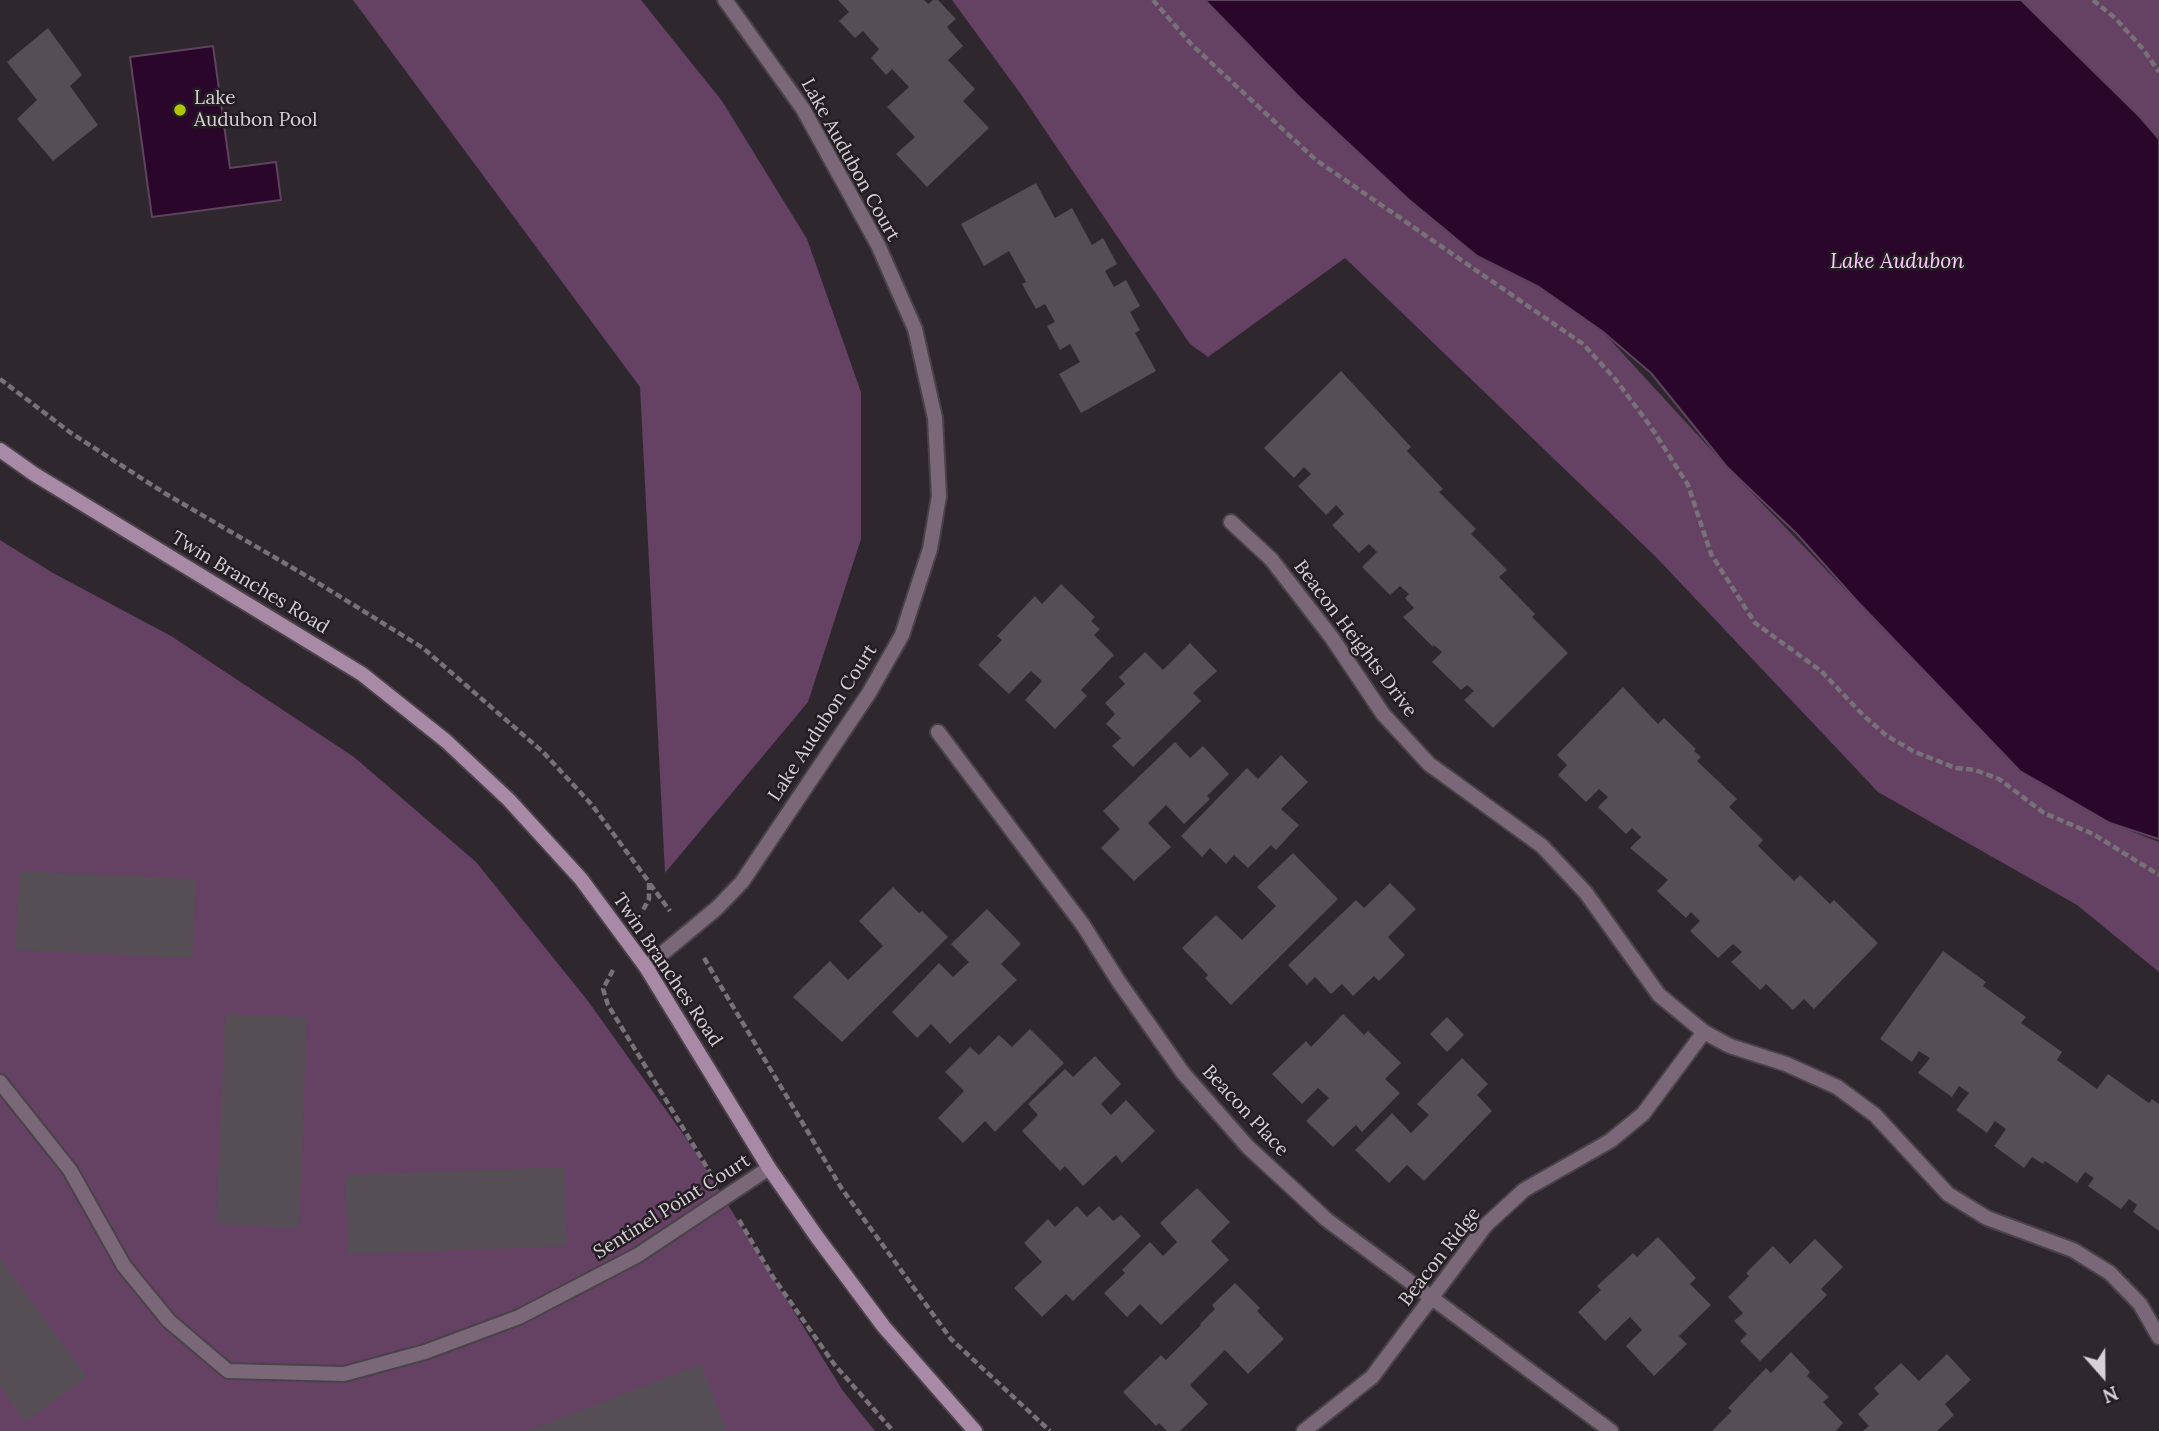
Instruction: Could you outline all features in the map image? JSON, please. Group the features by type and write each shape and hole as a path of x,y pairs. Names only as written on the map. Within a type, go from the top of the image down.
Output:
{"main road":[{"name":"Twin Branches Road","path":"0,450 34,474 362,674 446,741 509,800 581,879 646,967 769,1168 884,1327 975,1431"}],"street":[{"name":"Lake Audubon Court","path":"646,967 718,908 742,882 869,693 902,635 930,549 939,496 935,418 915,329 878,245 803,109 726,0"},
{"name":"Beacon Heights Drive","path":"1231,522 1271,559 1332,638 1383,714 1429,764 1542,846 1586,893 1659,995 1704,1032 1730,1046 1786,1064 1837,1087 1875,1115 1948,1194 1987,1219 2073,1250 2110,1273 2140,1304 2159,1336"},
{"name":"Beacon Place","path":"938,732 1083,925 1183,1073 1248,1147 1327,1220 1611,1431"},
{"name":"Beacon Ridge","path":"1304,1431 1372,1377 1486,1225 1524,1190 1610,1142 1643,1114 1704,1032"},
{"name":"Sentinel Point Court","path":"0,1082 70,1170 124,1266 169,1321 228,1371 344,1374 425,1352 519,1317 638,1255 769,1168"}],"path":[{"path":"1153,0 1192,45 1316,160 1583,344 1616,380 1651,427 1688,485 1711,554 1755,623 1821,670 1864,716 1887,736 1915,752 1956,768 1975,770 1999,779 2044,813 2093,834 2159,875"},
{"path":"2093,0 2134,38 2159,72"},
{"path":"0,379 71,433 166,494 423,648 543,752 592,805 687,934 720,984 842,1188 943,1329 1050,1431"},
{"path":"649,882 649,898 603,989 608,1005 774,1277 834,1364 893,1431"}],"shaded area":[{"path":"353,0 641,0 722,101 807,239 861,392 861,539 808,702 665,873 640,387"},
{"path":"952,0 1205,0 1300,98 1408,199 1477,256 1539,287 1602,331 1727,467 2020,771 2110,823 2159,842 2159,972 2077,905 1878,792 1656,557 1345,258 1208,357 1190,344 1020,93"},
{"path":"2021,0 2159,0 2159,139 2140,117"},
{"path":"0,540 53,573 171,636 354,757 476,862 588,1001 693,1148 843,1391 875,1431 0,1431"}],"water":[{"name":"Lake Audubon","path":"1205,0 2021,0 2159,139 2159,839 2110,823 2020,771 1857,601 1797,534 1727,467 1651,373 1602,331 1539,287 1477,256 1408,199 1300,98"},
{"name":"Lake Audubon Pool","path":"213,46 230,168 276,162 281,200 152,217 130,57"}],"building":[{"path":"838,0 924,0 928,4 938,0 956,19 947,27 963,46 948,60 975,89 963,101 989,128 927,187 896,154 915,137 887,107 909,87 892,69 886,75 871,58 879,49 863,31 855,38 839,21 849,12"},
{"path":"48,28 82,75 70,86 98,125 53,161 17,119 37,100 7,62"},
{"path":"1036,183 1055,218 1072,208 1092,245 1103,238 1117,264 1105,271 1114,287 1126,280 1140,306 1130,312 1140,330 1135,333 1156,371 1081,413 1059,374 1080,362 1070,344 1060,350 1047,326 1055,322 1045,304 1036,309 1022,284 1026,282 1009,251 984,266 961,224"},
{"path":"1341,371 1411,447 1407,451 1443,489 1439,492 1476,529 1471,534 1507,570 1499,577 1535,614 1532,617 1568,653 1493,728 1464,700 1474,691 1467,685 1461,690 1432,662 1442,652 1434,645 1433,647 1403,617 1414,608 1405,598 1409,594 1400,586 1390,595 1362,567 1377,552 1369,544 1359,553 1332,525 1344,514 1336,505 1326,515 1298,486 1311,474 1304,467 1294,478 1264,448"},
{"path":"1061,584 1095,617 1091,621 1100,629 1094,635 1114,655 1081,690 1087,696 1055,729 1025,700 1042,681 1031,671 1009,694 978,665 1002,640 997,636 1035,596 1042,604"},
{"path":"1190,643 1217,671 1193,693 1201,701 1133,767 1112,746 1121,738 1106,724 1115,714 1105,703 1125,684 1119,677 1145,652 1163,670"},
{"path":"1623,687 1658,724 1664,718 1696,749 1694,751 1701,757 1697,761 1737,799 1729,807 1763,840 1758,846 1794,881 1800,875 1830,904 1834,900 1878,943 1814,1009 1804,999 1793,1010 1766,984 1760,990 1731,962 1742,952 1733,944 1718,958 1690,931 1700,921 1691,912 1686,918 1657,891 1668,880 1630,848 1641,837 1632,828 1626,834 1598,807 1608,797 1599,789 1586,802 1558,775 1567,765 1557,755"},
{"path":"1175,742 1190,758 1203,746 1229,774 1207,796 1210,799 1184,824 1166,805 1148,823 1171,847 1134,881 1101,848 1120,829 1103,811"},
{"path":"1281,755 1308,782 1281,809 1299,825 1276,850 1271,845 1248,868 1234,855 1226,864 1210,848 1202,857 1181,836 1247,768 1258,779"},
{"path":"1293,853 1338,899 1231,1005 1205,978 1208,975 1182,948 1216,915 1242,940 1276,906 1257,887"},
{"path":"20,871 196,879 192,958 15,950"},
{"path":"1390,883 1416,909 1388,937 1405,955 1379,981 1374,976 1353,996 1342,984 1331,994 1315,977 1307,985 1288,965 1356,900 1364,908"},
{"path":"893,887 948,937 842,1042 793,997 830,961 848,980 883,946 859,921"},
{"path":"987,909 1021,944 1001,964 1017,980 950,1044 931,1024 917,1038 892,1012 939,963 953,977 969,962 951,944"},
{"path":"1943,951 1986,982 1983,986 2026,1017 2021,1023 2062,1052 2057,1060 2097,1089 2108,1074 2149,1103 2152,1099 2159,1104 2159,1231 2133,1212 2137,1205 2129,1199 2121,1209 2088,1186 2094,1178 2085,1172 2077,1183 2045,1161 2043,1164 2032,1157 2024,1168 1994,1146 2006,1129 1995,1121 1987,1133 1956,1110 1969,1093 1959,1086 1952,1097 1918,1073 1930,1058 1919,1051 1912,1062 1880,1039"},
{"path":"225,1014 307,1017 299,1228 216,1224"},
{"path":"1343,1014 1364,1035 1368,1031 1401,1063 1385,1079 1400,1093 1362,1132 1356,1125 1333,1147 1306,1121 1329,1098 1318,1088 1302,1104 1272,1074 1306,1041 1311,1047"},
{"path":"1447,1017 1464,1035 1447,1052 1430,1034"},
{"path":"1030,1029 1064,1063 995,1132 985,1121 963,1143 938,1118 964,1091 945,1072 970,1047 979,1055 999,1035 1012,1047"},
{"path":"1095,1056 1121,1084 1101,1104 1111,1115 1126,1100 1155,1131 1122,1163 1116,1155 1083,1186 1065,1166 1060,1171 1022,1131 1038,1115 1028,1104 1065,1069 1073,1077"},
{"path":"1462,1058 1488,1084 1477,1095 1492,1111 1424,1181 1407,1165 1389,1183 1355,1150 1392,1113 1411,1133 1429,1115 1417,1104"},
{"path":"564,1167 567,1246 348,1254 345,1175"},
{"path":"1197,1188 1230,1222 1211,1241 1229,1260 1161,1325 1140,1304 1127,1317 1104,1293 1125,1273 1122,1270 1150,1242 1163,1256 1177,1242 1160,1223"},
{"path":"1077,1206 1087,1217 1099,1206 1113,1221 1121,1215 1141,1236 1073,1301 1066,1294 1042,1317 1014,1288 1042,1262 1024,1243 1048,1219 1055,1227"},
{"path":"1658,1237 1696,1278 1690,1284 1711,1305 1679,1336 1687,1344 1654,1376 1626,1346 1642,1330 1630,1317 1605,1341 1578,1312 1601,1290 1597,1286 1633,1253 1637,1257"},
{"path":"1815,1239 1843,1267 1821,1289 1827,1295 1760,1361 1740,1341 1747,1334 1734,1321 1743,1313 1728,1297 1749,1276 1746,1273 1773,1246 1790,1264"},
{"path":"0,1258 87,1377 25,1422 0,1386"},
{"path":"1235,1283 1260,1308 1257,1311 1284,1339 1248,1374 1225,1350 1190,1385 1208,1404 1180,1431 1167,1431 1159,1423 1156,1426 1123,1392 1161,1355 1166,1360 1201,1325 1215,1309 1212,1305"},
{"path":"1791,1352 1810,1372 1807,1376 1829,1397 1823,1402 1843,1423 1836,1431 1712,1431 1732,1411 1728,1408 1766,1368 1771,1373"},
{"path":"1947,1354 1971,1380 1945,1404 1954,1415 1937,1431 1863,1431 1869,1426 1858,1414 1879,1394 1874,1388 1901,1363 1919,1381"},
{"path":"701,1364 726,1431 527,1431"}],"place":[{"name":"Lake Audubon Pool","path":"180,110"}]}
